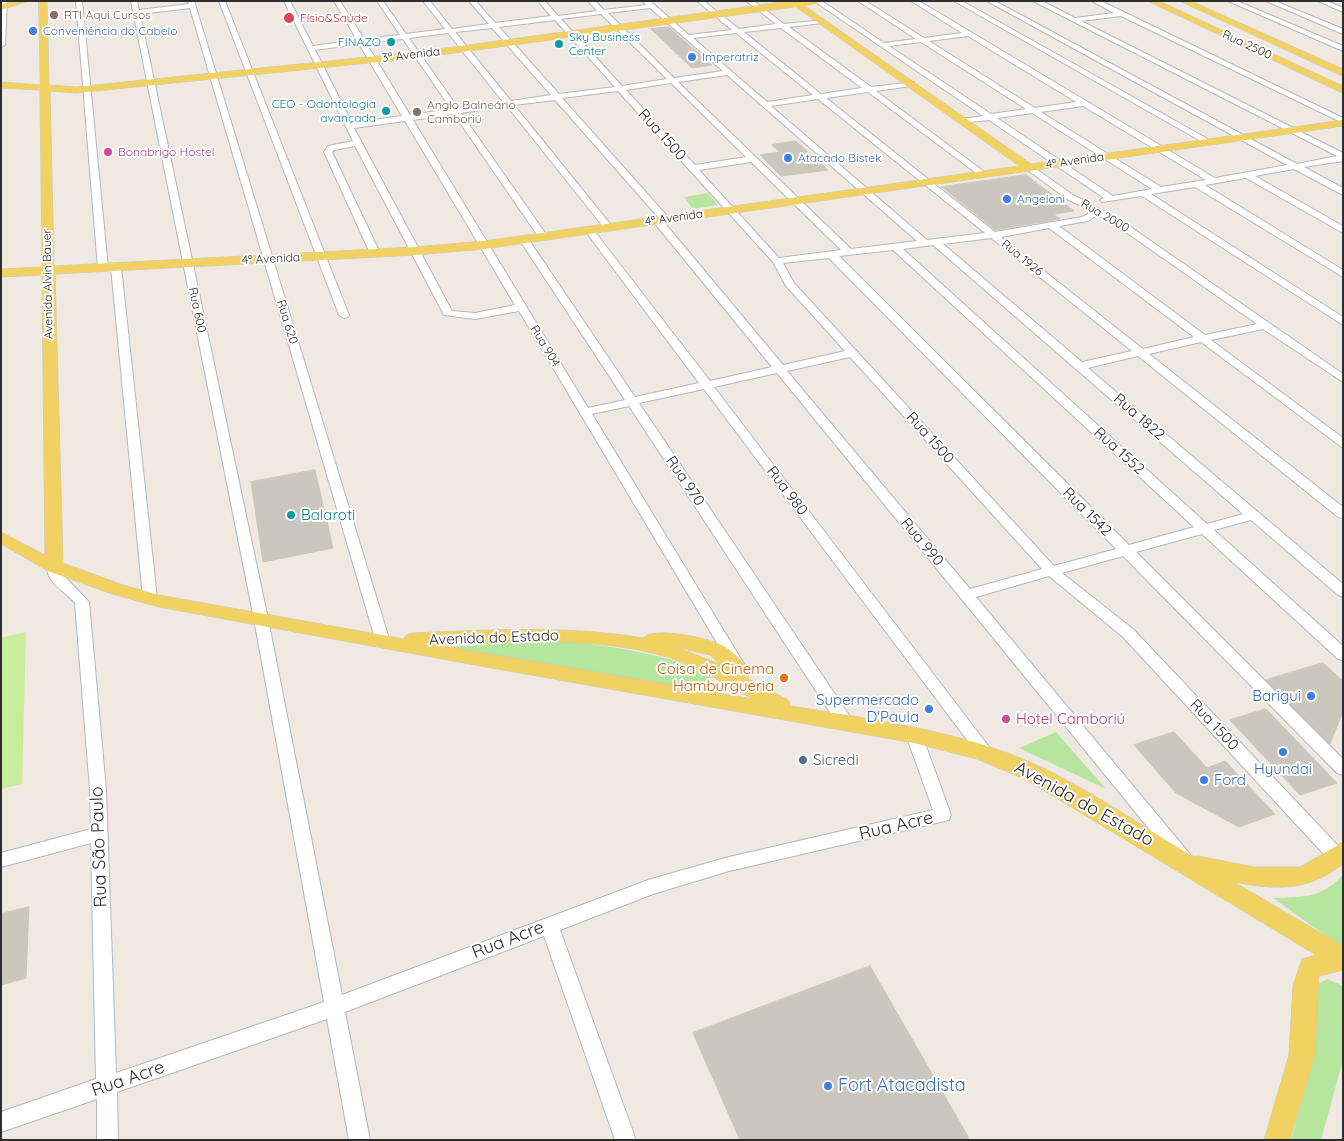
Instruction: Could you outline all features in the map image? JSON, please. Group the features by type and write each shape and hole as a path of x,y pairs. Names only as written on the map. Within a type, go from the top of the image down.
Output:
{"main road":[{"path":"3,5 24,1"},
{"name":"Avenida Alvin Bauer","path":"43,1 54,567"},
{"name":"3ª Avenida","path":"1,85 44,89 87,89 214,78 417,55 818,1"},
{"name":"Rua 2500","path":"1152,1 1343,90"},
{"path":"1184,1 1343,73"},
{"name":"Rua 2000","path":"795,3 1030,168"},
{"name":"4ª Avenida","path":"1,273 415,251 484,245 1343,122"},
{"name":"Avenida do Estado","path":"1,537 54,567 92,583 150,598 383,642 846,722 914,735 985,752 1049,781 1343,959"},
{"name":"Avenida do Estado","path":"383,642 518,634 558,635 606,640 675,653 696,661 799,714"},
{"path":"606,640 678,640 716,650 742,673"},
{"path":"1187,863 1254,876 1302,877 1340,854"},
{"path":"1278,1140 1302,1055 1305,1030 1305,976 1310,967 1343,959"}],"street":[{"path":"79,1 87,89 150,598"},
{"name":"Rua 600","path":"134,1 261,619 360,1140"},
{"path":"222,1 344,315"},
{"path":"287,1 318,66 448,313 456,316 466,316 522,307"},
{"name":"Rua 904","path":"337,1 753,691"},
{"path":"380,1 543,237"},
{"path":"426,1 608,227"},
{"name":"Rua 990","path":"472,1 557,97 661,220 779,369 1187,863"},
{"name":"Rua 1500","path":"540,1 777,260 790,284 1051,571 1088,599 1128,634 1340,854"},
{"path":"590,1 848,252"},
{"name":"Rua 1926","path":"700,1 1343,514"},
{"path":"749,1 983,174"},
{"path":"818,1 1112,199"},
{"path":"861,1 1159,190"},
{"path":"914,1 1214,181"},
{"path":"957,1 1209,142"},
{"path":"990,1 1343,192"},
{"path":"1036,1 1343,157"},
{"path":"1095,1 1343,122"},
{"path":"1232,1 1343,49"},
{"path":"1269,1 1343,32"},
{"path":"1321,1 1343,10"},
{"path":"136,12 191,4"},
{"name":"Rua 620","path":"191,4 383,642"},
{"path":"310,48 556,18 649,4"},
{"name":"Rua 1822","path":"649,4 866,191 1080,366 1343,592"},
{"path":"1,45 3,5"},
{"path":"1074,20 1121,14"},
{"path":"688,37 822,21"},
{"path":"883,45 968,34"},
{"path":"349,126 728,72"},
{"path":"766,104 911,84"},
{"path":"964,121 1084,103"},
{"path":"358,143 332,148 328,152 375,253"},
{"path":"1083,204 1343,157"},
{"path":"692,168 753,159"},
{"name":"Rua 2000","path":"1030,168 1083,204 1116,221 1343,379"},
{"path":"1248,175 1343,230"},
{"path":"1196,184 1343,274"},
{"path":"1143,193 1343,322"},
{"path":"777,260 994,235 1085,219 1092,215 1094,209"},
{"path":"1051,225 1343,444"},
{"name":"Rua 980","path":"589,230 985,752"},
{"name":"Rua 970","path":"524,239 846,722"},
{"name":"Rua 1552","path":"895,247 1343,655"},
{"name":"Rua 1542","path":"831,254 1343,769"},
{"path":"1080,366 1265,325"},
{"path":"584,412 853,353"},
{"path":"966,595 1253,515"},
{"name":"Rua São Paulo","path":"54,567 56,576 74,590 82,602 98,790 108,1140"},
{"name":"Rua Acre","path":"1,1122 335,1007 548,924 651,887 706,870 943,815 914,735"},
{"path":"1,860 100,834"},
{"path":"548,924 626,1140"}],"green space":[{"path":"708,193 718,205 693,209 684,197"},
{"path":"26,632 22,784 1,789 1,638"},
{"path":"552,640 612,647 672,660 709,674 712,683 707,691 697,693 446,647"},
{"path":"1056,732 1106,789 1019,748"},
{"path":"1343,875 1343,948 1273,898 1303,897 1319,893 1335,883"},
{"path":"1327,979 1343,986 1343,1060 1321,1140 1291,1140 1313,1060 1317,1028 1313,987"}],"building":[{"name":"Imperatriz","path":"669,27 712,65 692,68 651,29"},
{"name":"Atacado Bistek","path":"796,141 828,170 781,176 760,155 780,152 772,145"},
{"name":"Angeloni","path":"1026,175 1074,211 1054,214 1060,219 995,230 942,187"},
{"name":"Balaroti","path":"315,470 333,548 263,562 251,482"},
{"name":"Barigui","path":"1323,663 1343,681 1343,711 1330,744 1266,680"},
{"name":"Hyundai","path":"1266,709 1337,783 1300,795 1230,720"},
{"name":"Ford","path":"1174,732 1207,768 1225,761 1275,814 1239,827 1176,793 1134,745"},
{"path":"29,907 26,978 1,985 1,914"},
{"name":"Fort Atacadista","path":"870,966 970,1140 740,1140 693,1033"}],"place":[{"name":"RTI Aqui Cursos","path":"54,15"},
{"name":"Físio&Saúde","path":"289,18"},
{"name":"Conveniência do Cabelo","path":"33,31"},
{"name":"FINAZO","path":"391,42"},
{"name":"Sky Business Center","path":"559,44"},
{"name":"Imperatriz","path":"692,57"},
{"name":"CEO - Odontologia avançada","path":"386,111"},
{"name":"Anglo Balneário Camboriú","path":"417,112"},
{"name":"Bonabrigo Hostel","path":"108,152"},
{"name":"Atacado Bistek","path":"788,158"},
{"name":"Angeloni","path":"1007,199"},
{"name":"Balaroti","path":"291,515"},
{"name":"Coisa de Cinema Hamburgueria","path":"784,678"},
{"name":"Barigui","path":"1311,696"},
{"name":"Supermercado D'Paula","path":"929,709"},
{"name":"Hotel Camboriú","path":"1006,719"},
{"name":"Hyundai","path":"1283,752"},
{"name":"Sicredi","path":"803,760"},
{"name":"Ford","path":"1204,780"},
{"name":"Fort Atacadista","path":"828,1086"}]}
